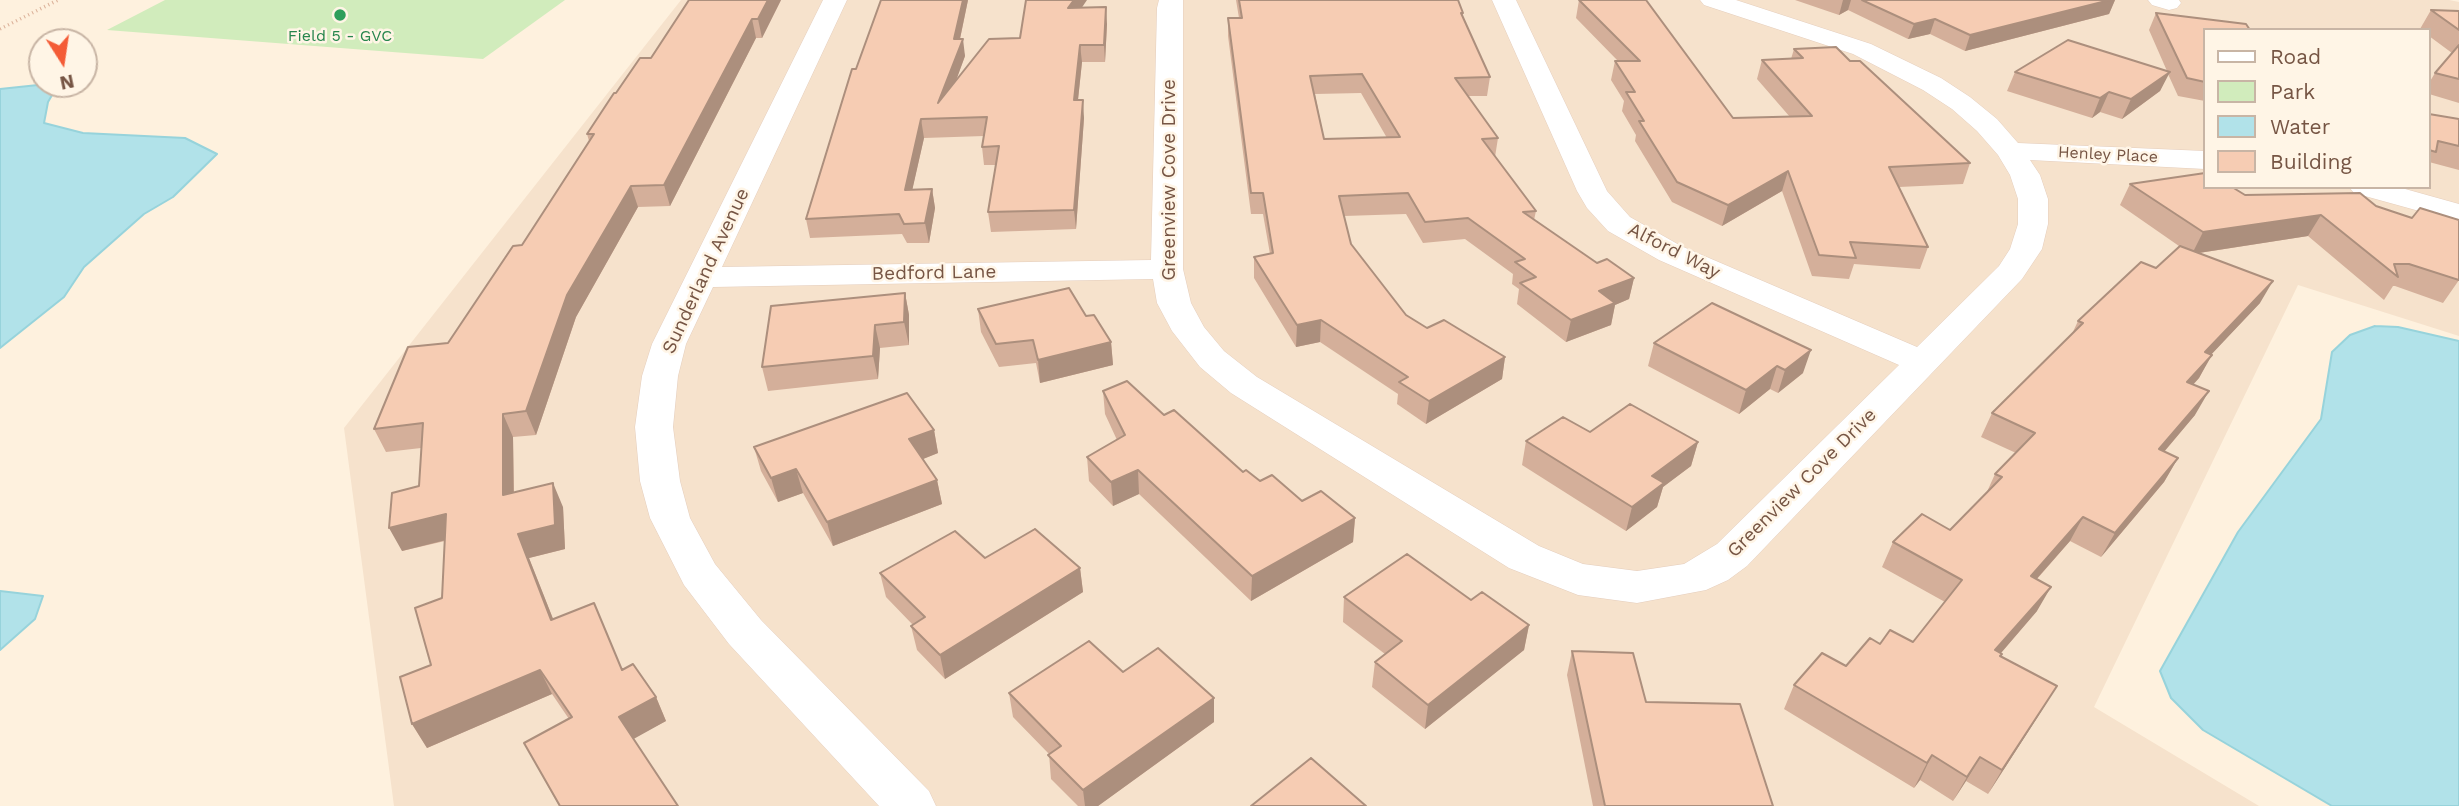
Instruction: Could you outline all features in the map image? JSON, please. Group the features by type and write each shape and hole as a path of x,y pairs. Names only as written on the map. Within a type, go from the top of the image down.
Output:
{"street":[{"name":"Sunderland Avenue","path":"835,0 669,344 660,376 654,427 660,481 670,518 699,573 745,632 911,806"},
{"name":"Greenview Cove Drive","path":"1171,0 1167,269 1174,303 1189,331 1212,359 1244,385 1524,557 1550,570 1608,586 1637,587 1665,585 1691,579 1713,569 1732,555 2011,272 2026,248 2034,224 2033,199 2025,174 2010,150 1987,125 1961,103 1898,65 1824,35 1712,0"},
{"name":"Alford Way","path":"1504,0 1592,191 1598,202 1619,223 1670,253 1922,362"},
{"name":"Henley Place","path":"2010,150 2204,160"},
{"path":"2371,189 2459,213"},
{"name":"Bedford Lane","path":"700,277 1167,269"}],"path":[{"path":"0,29 58,0"}],"shaded area":[{"path":"681,0 2459,2 2459,336 2298,285 2094,707 2259,806 394,806 344,428"}],"green space":[{"name":"Field 5 - GVC","path":"165,0 565,0 483,59 107,30"}],"water":[{"path":"28,86 28,98 50,98 44,123 83,133 185,138 217,154 173,197 144,214 84,267 64,297 0,348 0,89"},
{"path":"2375,326 2398,327 2459,341 2459,806 2332,806 2203,730 2171,698 2160,671 2238,532 2321,419 2332,352 2350,335"},
{"path":"0,591 43,596 35,619 0,650"}],"building":[{"path":"689,0 768,0 758,19 752,19 664,185 631,186 567,295 526,411 503,414 503,495 553,483 555,525 518,534 551,620 594,603 622,670 633,664 656,697 619,717 678,806 560,806 524,743 572,717 540,670 412,724 400,677 431,665 415,608 442,598 446,514 389,528 392,493 419,486 423,423 374,429 408,347 448,343 513,246 522,245 594,134 587,134 614,93 640,58 651,58"},
{"path":"881,0 963,0 954,39 963,39 938,103 989,39 1020,38 1026,0 1074,0 1068,8 1106,7 1104,45 1080,45 1074,100 1083,100 1074,210 988,212 999,146 982,147 987,117 921,119 905,190 932,189 925,223 904,224 899,214 806,219 852,69 856,69"},
{"path":"1239,0 1458,0 1461,13 1490,77 1455,78 1498,138 1482,139 1536,211 1523,212 1597,263 1607,259 1634,278 1599,291 1615,303 1571,320 1520,283 1536,277 1515,262 1525,259 1468,218 1425,222 1408,193 1339,196 1351,244 1406,315 1427,328 1444,320 1505,357 1429,401 1399,382 1408,377 1321,320 1297,325 1254,257 1273,253 1263,193 1251,193 1228,18 1242,18","holes":["1362,74 1400,137 1324,139 1310,76"]},
{"path":"1579,0 1646,0 1733,118 1812,116 1762,60 1803,58 1794,49 1836,47 1850,61 1860,61 1970,163 1889,167 1928,247 1850,242 1856,258 1819,255 1788,171 1728,205 1677,182 1639,121 1644,121 1626,92 1635,92 1615,61 1640,61"},
{"path":"1862,0 2110,0 1970,35 1935,19 1914,24"},
{"path":"2431,10 2459,11 2459,30"},
{"path":"2156,13 2246,24 2249,28 2204,28 2204,82 2187,78"},
{"path":"2068,40 2170,72 2131,99 2109,92 2100,98 2015,72"},
{"path":"2459,45 2459,79 2435,73"},
{"path":"2431,114 2459,119 2459,146 2438,141 2436,152 2431,151"},
{"path":"2204,173 2204,189 2235,189 2245,195 2360,193 2376,206 2412,218 2420,208 2459,220 2459,280 2409,264 2394,264 2398,277 2321,215 2203,232 2130,184"},
{"path":"2180,246 2273,281 2205,352 2212,355 2187,382 2209,391 2159,449 2178,458 2115,533 2083,517 2031,576 2051,587 1995,650 2002,654 2000,656 2057,686 2002,770 1980,757 1967,777 1932,755 1927,763 1794,685 1822,653 1846,666 1870,638 1880,644 1890,630 1913,642 1962,580 1893,542 1922,514 1950,530 2002,477 1995,474 2035,433 1992,413 2083,323 2078,321 2141,262 2156,268"},
{"path":"1069,288 1086,316 1094,315 1111,342 1038,360 1033,340 996,344 978,309"},
{"path":"905,293 904,322 875,325 873,356 762,367 771,306"},
{"path":"1712,303 1811,350 1785,370 1777,366 1746,390 1654,343"},
{"path":"1127,381 1164,415 1174,410 1243,472 1246,470 1260,481 1272,475 1302,501 1321,491 1355,518 1252,576 1138,470 1111,482 1087,457 1125,435 1103,391"},
{"path":"907,393 934,430 909,439 937,480 827,522 796,469 771,478 754,447"},
{"path":"1630,404 1698,442 1652,476 1664,483 1632,507 1526,441 1563,417 1590,432"},
{"path":"1035,529 1080,568 940,655 911,626 925,617 880,573 955,531 985,558"},
{"path":"1407,554 1471,600 1482,592 1529,625 1428,705 1375,662 1402,641 1344,597"},
{"path":"1089,641 1123,672 1158,648 1214,698 1083,790 1048,755 1061,746 1009,693"},
{"path":"1572,651 1633,653 1646,702 1740,704 1773,806 1605,806"},
{"path":"1311,758 1366,806 1251,806"}],"place":[{"name":"Field 5 - GVC","path":"340,15"}]}
